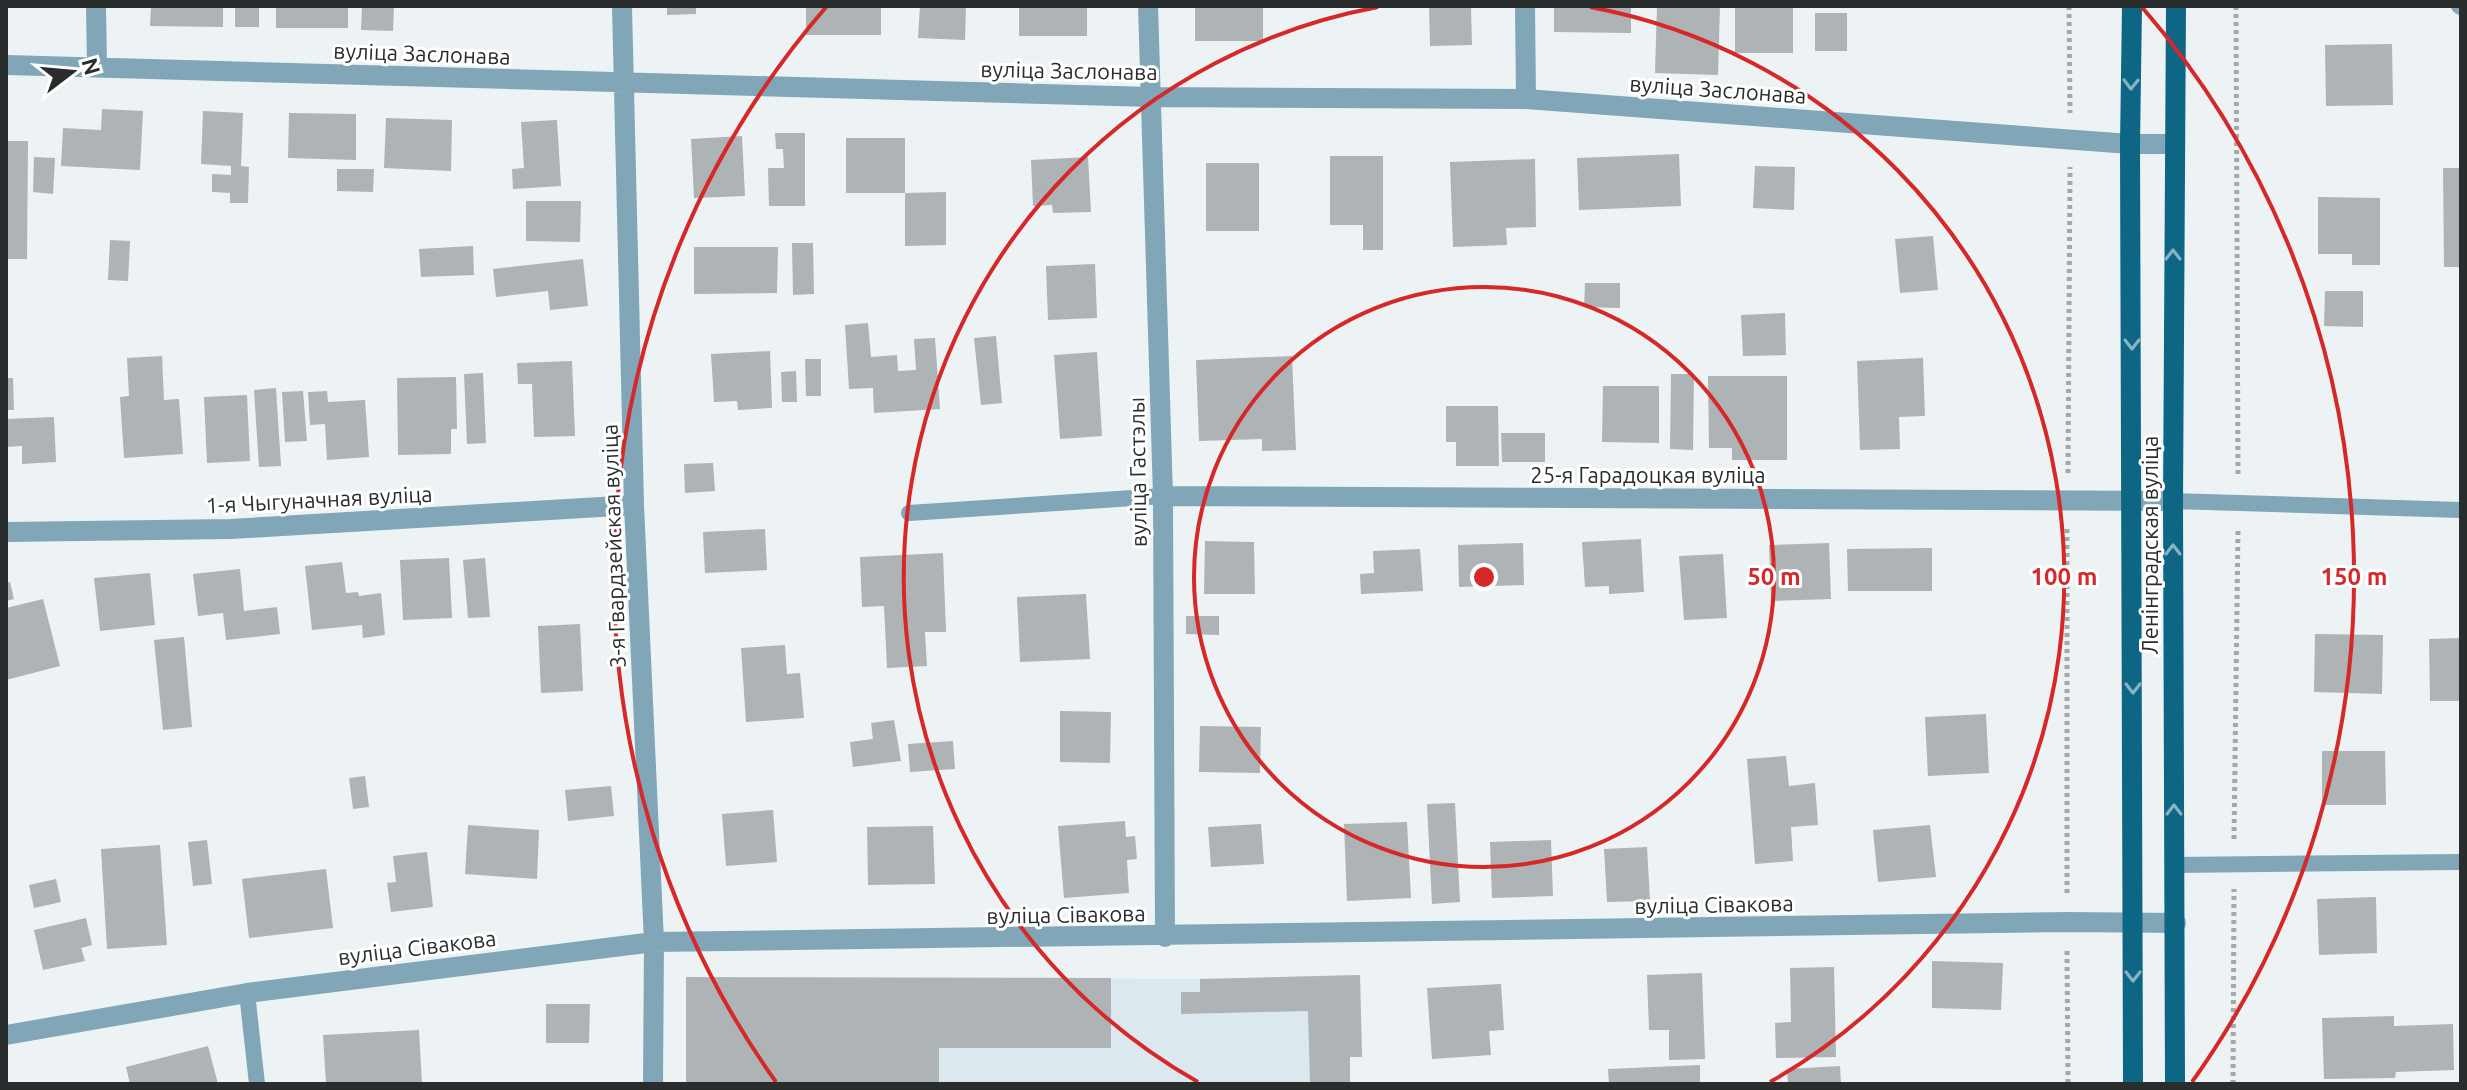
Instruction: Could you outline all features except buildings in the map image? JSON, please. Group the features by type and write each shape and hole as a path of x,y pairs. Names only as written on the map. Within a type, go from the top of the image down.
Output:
{"main road":[{"name":"Ленінградская вуліца","path":"2132,6 2133,1084"},
{"name":"Ленінградская вуліца","path":"2175,1084 2173,501 2176,6"}],"street":[{"path":"96,6 97,66"},
{"name":"3-я Гвардзейская вуліца","path":"622,6 634,505 654,942 653,1084"},
{"name":"вуліца Гастэлы","path":"1148,6 1163,496 1165,937"},
{"path":"1525,6 1526,99"},
{"name":"вуліца Заслонава","path":"6,65 1151,97 1526,99 2130,144 2174,144"},
{"name":"25-я Гарадоцкая вуліца","path":"1163,496 2173,501"},
{"name":"1-я Чыгуначная вуліца","path":"6,532 231,529 634,505"},
{"name":"вуліца Сівакова","path":"6,1035 247,993 654,942 2176,923"}],"lane":[{"path":"909,513 1163,496"},
{"path":"2173,501 2461,510"},
{"path":"2174,865 2461,862"},
{"path":"247,993 257,1084"}],"path":[{"path":"2068,1084 2069,6"},
{"path":"2233,1084 2239,504 2236,6"}],"shaded area":[{"path":"1360,975 1362,1057 1350,1057 1350,1084 686,1084 686,977 1200,979"}]}
